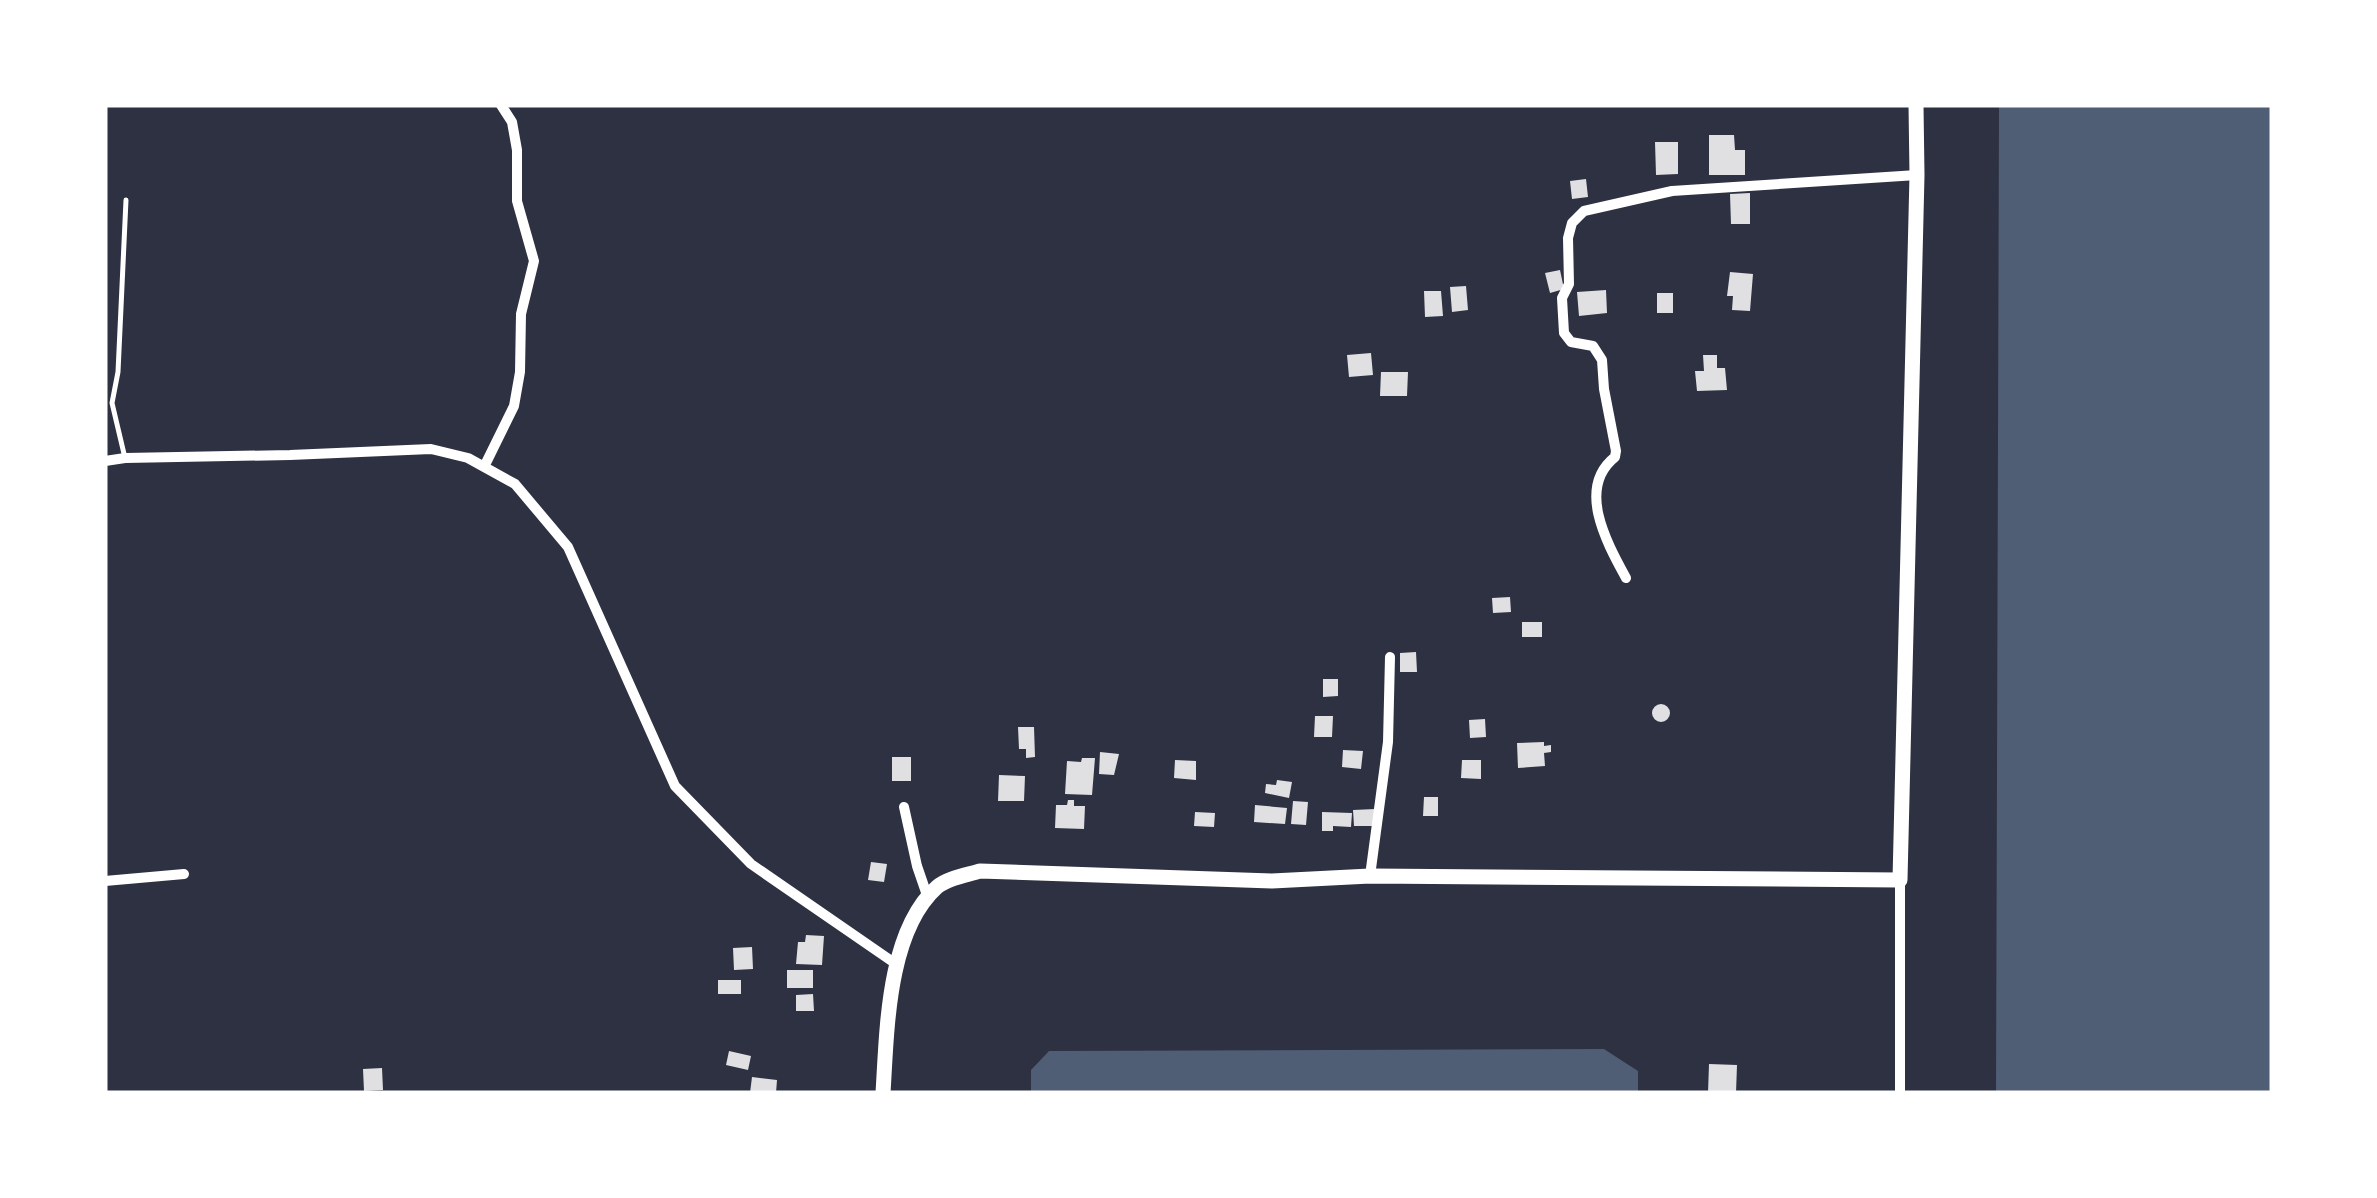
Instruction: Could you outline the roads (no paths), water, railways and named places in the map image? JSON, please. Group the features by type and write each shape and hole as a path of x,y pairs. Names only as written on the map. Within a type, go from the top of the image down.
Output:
{"main road":[{"path":"883,1093 896,964 906,934 940,884 980,871 1272,882 1370,876 1900,880 1916,105"}],"street":[{"path":"484,467 514,406 520,372 521,314 534,262 517,201 517,150 512,122 501,105"},
{"path":"1626,578 1596,509 1596,480 1616,451 1602,360 1593,346 1572,342 1564,333 1562,298 1569,284 1568,238 1572,223 1584,210 1672,191 1917,174"},
{"path":"105,461 431,448 468,458 515,484 541,510 568,547 675,786 751,864 896,964"},
{"path":"1370,876 1388,742 1390,656"},
{"path":"904,807 916,866 928,898"},
{"path":"105,881 184,874"},
{"path":"1900,880 1900,1093"}],"lane":[{"path":"126,200 118,372 112,403 126,458"}],"water":[{"path":"1999,105 2272,105 2272,1093 1996,1093"},
{"path":"1604,1049 1638,1071 1638,1093 1031,1093 1031,1070 1049,1051"}]}
